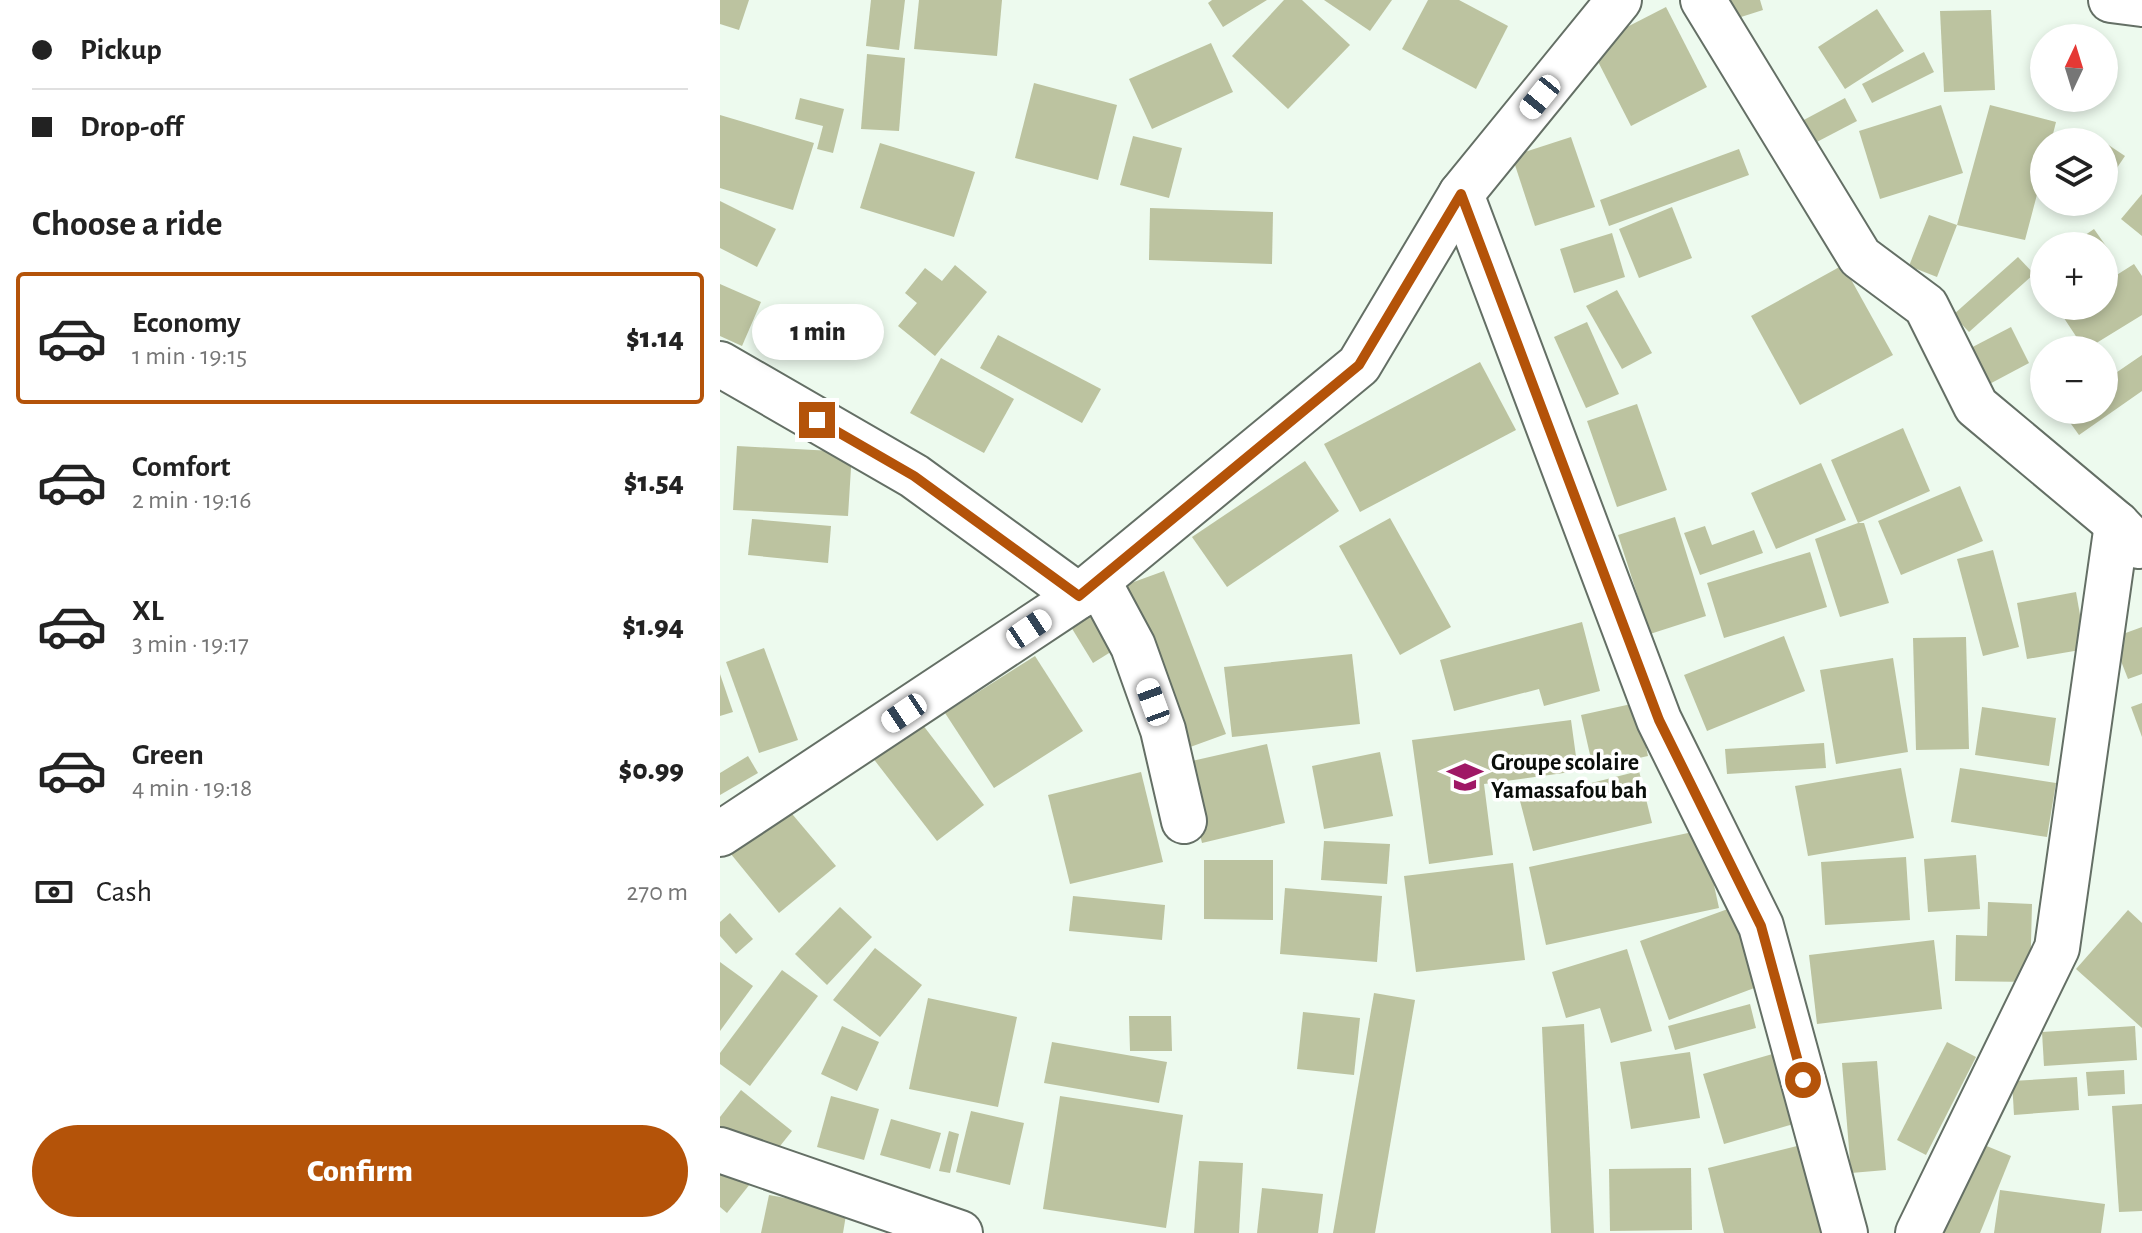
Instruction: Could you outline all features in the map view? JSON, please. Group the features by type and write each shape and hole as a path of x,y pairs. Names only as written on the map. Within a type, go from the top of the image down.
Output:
{"street":[{"path":"720,834 1088,589 1359,365 1461,194 1619,0"},
{"path":"1703,0 1860,257 1926,306 1976,406 2130,537 2057,948 1918,1233"},
{"path":"2111,0 2142,4"},
{"path":"1461,194 1659,720 1761,926 1845,1233"},
{"path":"720,364 914,476 1088,589 1133,646 1163,730 1184,821"},
{"path":"720,1150 960,1233"}],"building":[{"path":"720,0 749,0 739,30 720,24"},
{"path":"871,0 905,0 899,50 866,46"},
{"path":"919,0 1002,0 997,56 914,49"},
{"path":"1212,0 1267,0 1223,27 1208,3"},
{"path":"1284,0 1302,0 1350,45 1288,109 1232,56"},
{"path":"1324,0 1392,0 1370,31"},
{"path":"1428,0 1459,0 1508,26 1476,89 1402,49"},
{"path":"1711,0 1760,0 1763,10 1719,24"},
{"path":"1666,7 1707,87 1631,126 1590,46"},
{"path":"1877,9 1904,51 1845,89 1818,47"},
{"path":"1991,10 1995,90 1944,92 1940,11"},
{"path":"1211,43 1233,92 1152,129 1129,79"},
{"path":"1924,52 1934,72 1872,103 1862,84"},
{"path":"867,54 905,58 899,131 861,129"},
{"path":"1034,83 1117,105 1098,180 1015,158"},
{"path":"800,98 844,109 833,153 817,149 823,126 795,119"},
{"path":"1845,98 1857,121 1811,145 1800,122"},
{"path":"1941,105 1963,173 1880,199 1859,131"},
{"path":"1990,105 2056,122 2054,128 2030,128 2031,216 2025,240 1957,225"},
{"path":"720,115 814,143 793,210 720,188"},
{"path":"1133,136 1182,148 1169,198 1120,185"},
{"path":"1571,137 1595,207 1535,226 1512,156"},
{"path":"880,143 975,172 954,237 860,208"},
{"path":"1739,149 1749,175 1609,226 1600,200"},
{"path":"2118,151 2125,156 2118,166"},
{"path":"2142,194 2142,236 2121,219"},
{"path":"720,201 776,229 757,267 720,248"},
{"path":"1672,207 1692,258 1639,278 1619,229"},
{"path":"1150,208 1273,212 1272,264 1149,260"},
{"path":"1929,215 1957,225 1937,277 1909,266"},
{"path":"1612,233 1625,277 1574,293 1560,249"},
{"path":"2018,257 2030,270 2030,278 1969,332 1953,315"},
{"path":"2134,264 2142,276 2142,315 2108,336 2076,336 2065,320 2118,320 2118,274"},
{"path":"955,265 987,292 935,356 898,326 917,303 905,293 925,268 942,281"},
{"path":"1843,265 1893,355 1800,405 1751,316"},
{"path":"720,284 761,302 742,346 720,336"},
{"path":"1617,290 1652,353 1622,369 1586,306"},
{"path":"1587,322 1619,394 1586,408 1554,337"},
{"path":"2011,327 2029,363 1982,388 1963,352"},
{"path":"998,335 1101,389 1082,423 980,368"},
{"path":"2142,355 2142,391 2118,408 2118,371"},
{"path":"941,358 1014,399 984,453 910,413"},
{"path":"1480,362 1516,430 1360,512 1324,444"},
{"path":"1637,404 1667,490 1617,507 1587,421"},
{"path":"2071,424 2095,424 2079,435"},
{"path":"1903,428 1930,491 1858,523 1831,460"},
{"path":"737,446 852,452 848,516 733,510"},
{"path":"1305,461 1339,511 1227,587 1192,537"},
{"path":"1821,463 1846,520 1776,549 1751,493"},
{"path":"1960,486 1983,541 1901,575 1878,521"},
{"path":"1675,517 1706,616 1650,634 1618,535"},
{"path":"1390,518 1451,627 1400,655 1339,546"},
{"path":"752,519 831,526 828,563 748,555"},
{"path":"1864,523 1889,603 1840,617 1815,539"},
{"path":"1705,526 1712,545 1754,530 1763,553 1700,575 1684,533"},
{"path":"1993,550 2019,647 1983,656 1957,559"},
{"path":"1810,552 1827,607 1724,638 1707,583"},
{"path":"1164,571 1226,734 1182,750 1120,587"},
{"path":"2076,592 2086,649 2027,659 2017,603"},
{"path":"1098,603 1122,645 1093,663 1068,622"},
{"path":"1582,622 1600,691 1544,706 1539,689 1454,711 1440,660"},
{"path":"2142,627 2142,674 2128,679 2112,638"},
{"path":"1784,636 1805,691 1707,731 1684,675"},
{"path":"1966,637 1969,749 1916,750 1913,638"},
{"path":"764,648 798,740 759,753 726,662"},
{"path":"1352,654 1360,724 1232,737 1224,667"},
{"path":"1035,656 1083,731 994,788 945,713"},
{"path":"1893,658 1908,752 1836,764 1820,670"},
{"path":"720,674 733,712 720,716"},
{"path":"1636,703 1648,756 1593,768 1581,715"},
{"path":"2142,703 2142,737 2131,707"},
{"path":"1982,707 2056,718 2049,766 1975,755"},
{"path":"916,716 984,805 937,841 869,753"},
{"path":"1571,720 1578,771 1484,784 1493,855 1429,864 1412,740"},
{"path":"1824,743 1826,768 1727,774 1725,749"},
{"path":"1267,744 1285,823 1202,843 1183,763"},
{"path":"1380,752 1393,816 1324,829 1312,766"},
{"path":"748,756 758,773 720,795 720,773"},
{"path":"1901,768 1914,838 1808,856 1795,786"},
{"path":"1960,768 2056,783 2047,837 1951,822"},
{"path":"1639,771 1652,823 1533,851 1520,801"},
{"path":"1141,772 1163,862 1070,884 1048,795"},
{"path":"782,802 836,866 779,913 726,848"},
{"path":"1702,830 1719,908 1546,945 1529,867"},
{"path":"1324,841 1390,844 1387,884 1321,880"},
{"path":"1976,855 1980,909 1928,912 1924,859"},
{"path":"1906,857 1910,920 1825,925 1821,862"},
{"path":"1204,860 1273,860 1273,920 1204,919"},
{"path":"1513,863 1525,960 1416,972 1404,876"},
{"path":"1285,888 1382,896 1377,962 1280,954"},
{"path":"1073,896 1165,905 1162,940 1069,931"},
{"path":"1988,902 2032,904 2030,982 1955,981 1956,935 1987,936"},
{"path":"1736,906 1765,984 1669,1020 1640,941"},
{"path":"840,907 872,937 827,985 795,954"},
{"path":"2128,910 2142,923 2142,1028 2076,969"},
{"path":"730,913 753,939 736,954 720,936 720,922"},
{"path":"1934,940 1942,1009 1817,1024 1809,955"},
{"path":"875,948 922,985 880,1037 833,1000"},
{"path":"1627,949 1652,1031 1611,1043 1600,1008 1566,1018 1552,972"},
{"path":"720,962 753,986 720,1031"},
{"path":"782,970 818,996 750,1086 720,1064 720,1053"},
{"path":"1374,993 1415,1000 1375,1233 1333,1233"},
{"path":"928,998 1017,1017 998,1107 909,1089"},
{"path":"1750,1004 1756,1028 1675,1050 1668,1026"},
{"path":"1303,1012 1360,1018 1354,1075 1297,1069"},
{"path":"1129,1016 1171,1016 1172,1051 1130,1051"},
{"path":"1584,1024 1594,1233 1551,1233 1542,1027"},
{"path":"842,1026 879,1042 857,1091 821,1074"},
{"path":"2135,1026 2137,1060 2044,1066 2042,1032"},
{"path":"1052,1042 1167,1062 1159,1103 1044,1083"},
{"path":"1947,1042 1976,1057 1926,1155 1897,1140"},
{"path":"1690,1052 1700,1118 1631,1129 1620,1062"},
{"path":"1776,1053 1797,1123 1724,1144 1703,1074"},
{"path":"1877,1061 1886,1170 1851,1173 1842,1063"},
{"path":"2124,1070 2125,1094 2088,1096 2086,1072"},
{"path":"2077,1077 2079,1110 2014,1115 2012,1081"},
{"path":"741,1090 792,1131 727,1213 720,1207 720,1117"},
{"path":"831,1096 879,1109 864,1160 817,1147"},
{"path":"1060,1096 1183,1115 1166,1228 1043,1209"},
{"path":"2142,1104 2142,1211 2119,1212 2112,1106"},
{"path":"971,1111 1024,1123 1010,1185 956,1172"},
{"path":"891,1119 941,1133 930,1169 880,1155"},
{"path":"949,1131 959,1134 950,1173 939,1171"},
{"path":"1977,1142 2011,1156 1980,1233 1941,1233"},
{"path":"1805,1144 1827,1233 1724,1233 1708,1168"},
{"path":"1199,1161 1243,1163 1239,1233 1194,1233"},
{"path":"1691,1168 1692,1230 1610,1231 1609,1169"},
{"path":"1262,1188 1323,1194 1318,1233 1257,1233"},
{"path":"2000,1190 2105,1204 2101,1233 1994,1233"},
{"path":"769,1195 847,1209 843,1233 761,1233"}],"place":[{"name":"Groupe scolaire Yamassafou bah","path":"1465,777"}],"route":[{"path":"817,420 914,476 1079,596 1359,365 1461,194 1659,720 1761,926 1803,1080"}]}
